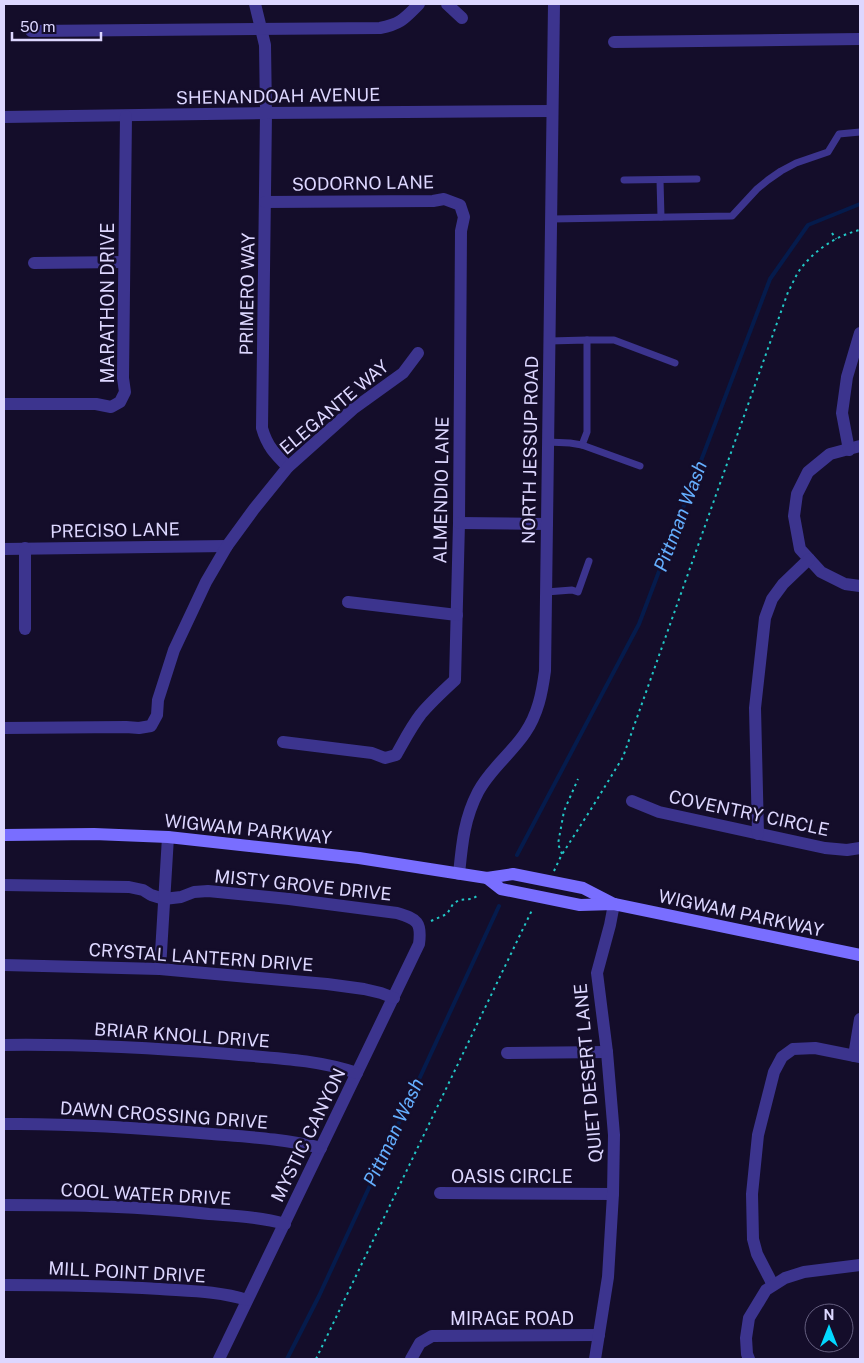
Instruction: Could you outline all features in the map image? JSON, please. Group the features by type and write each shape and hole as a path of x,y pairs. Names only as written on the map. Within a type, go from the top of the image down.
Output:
{"main road":[{"name":"WIGWAM PARKWAY","path":"4,835 94,834 168,837 359,858 487,878 513,874 583,888 614,904 860,955"}],"street":[{"name":"PRIMERO WAY","path":"254,4 265,45 266,113 262,428 265,440 272,451 288,468"},
{"path":"31,32 380,28 395,25 419,4"},
{"path":"447,4 462,18"},
{"name":"NORTH JESSUP ROAD","path":"459,874 469,810 478,790 491,771 525,733 535,715 545,671 554,4"},
{"path":"614,42 860,39"},
{"name":"SHENANDOAH AVENUE","path":"4,117 552,111"},
{"name":"MARATHON DRIVE","path":"4,404 96,404 111,407 120,402 125,392 123,378 126,116"},
{"name":"SODORNO LANE","path":"265,202 433,201 444,198 460,205"},
{"name":"ALMENDIO LANE","path":"283,742 372,753 385,758 396,755 420,715 455,680 461,231 464,217 460,205"},
{"path":"34,263 124,262"},
{"path":"860,333 847,377 842,413 855,448 830,454 808,472 797,494 794,516 800,549 821,572 845,584 860,586"},
{"name":"ELEGANTE WAY","path":"4,728 139,728 151,726 157,715 158,700 174,650 206,582 227,546 254,509 288,468 353,409 403,373 418,353"},
{"path":"458,523 547,524"},
{"name":"PRECISO LANE","path":"4,548 227,546"},
{"path":"25,629 26,548"},
{"path":"758,834 755,708 765,618 772,599 783,584 810,559"},
{"path":"348,602 457,615"},
{"name":"COVENTRY CIRCLE","path":"632,801 659,812 825,848 847,850 860,848"},
{"path":"160,969 168,837"},
{"path":"4,885 129,887 143,890 164,899"},
{"name":"MISTY GROVE DRIVE","path":"164,899 181,897 194,892 208,892 289,899 397,914 411,917 419,925"},
{"name":"QUIET DESERT LANE","path":"595,1359 608,1277 614,1135 607,1052 597,972 614,904"},
{"name":"MYSTIC CANYON","path":"219,1359 419,944 421,933 419,925"},
{"name":"CRYSTAL LANTERN DRIVE","path":"4,965 160,969 327,984 364,989 394,998"},
{"path":"773,1285 757,1254 753,1239 752,1194 758,1135 774,1072 782,1057 793,1049 815,1048 857,1057 860,1019"},
{"name":"BRIAR KNOLL DRIVE","path":"4,1045 108,1046 208,1052 306,1062 340,1067 357,1073"},
{"path":"507,1053 607,1052"},
{"name":"DAWN CROSSING DRIVE","path":"4,1124 183,1131 291,1142 321,1148"},
{"name":"OASIS CIRCLE","path":"440,1194 613,1194"},
{"name":"COOL WATER DRIVE","path":"4,1205 105,1206 171,1210 272,1220 285,1224"},
{"path":"749,1359 746,1338 749,1318 766,1290 785,1278 804,1272 860,1265"},
{"name":"MILL POINT DRIVE","path":"4,1285 55,1284 194,1291 247,1300"},
{"name":"MIRAGE ROAD","path":"411,1359 420,1343 432,1336 599,1335"}],"lane":[{"path":"551,219 732,216 757,189 781,171 796,163 828,152 839,134 860,132"},
{"path":"624,180 697,179"},
{"path":"660,180 661,217"},
{"path":"582,445 587,432 587,340"},
{"path":"549,341 614,340 675,363"},
{"path":"548,442 582,445 640,466"},
{"path":"546,592 572,590 578,592 589,561"}],"path":[{"path":"553,873 562,854 622,757 788,292 799,272 812,256 836,239 860,230"},
{"path":"832,233 836,239"},
{"path":"562,854 558,844 564,811 578,779"},
{"path":"419,925 447,914 459,900 477,896"},
{"path":"316,1359 534,906"}],"waterway":[{"name":"Pittman Wash","path":"517,855 639,624 770,279 808,225 860,204"},
{"name":"Pittman Wash","path":"287,1359 319,1296 499,906"}]}
